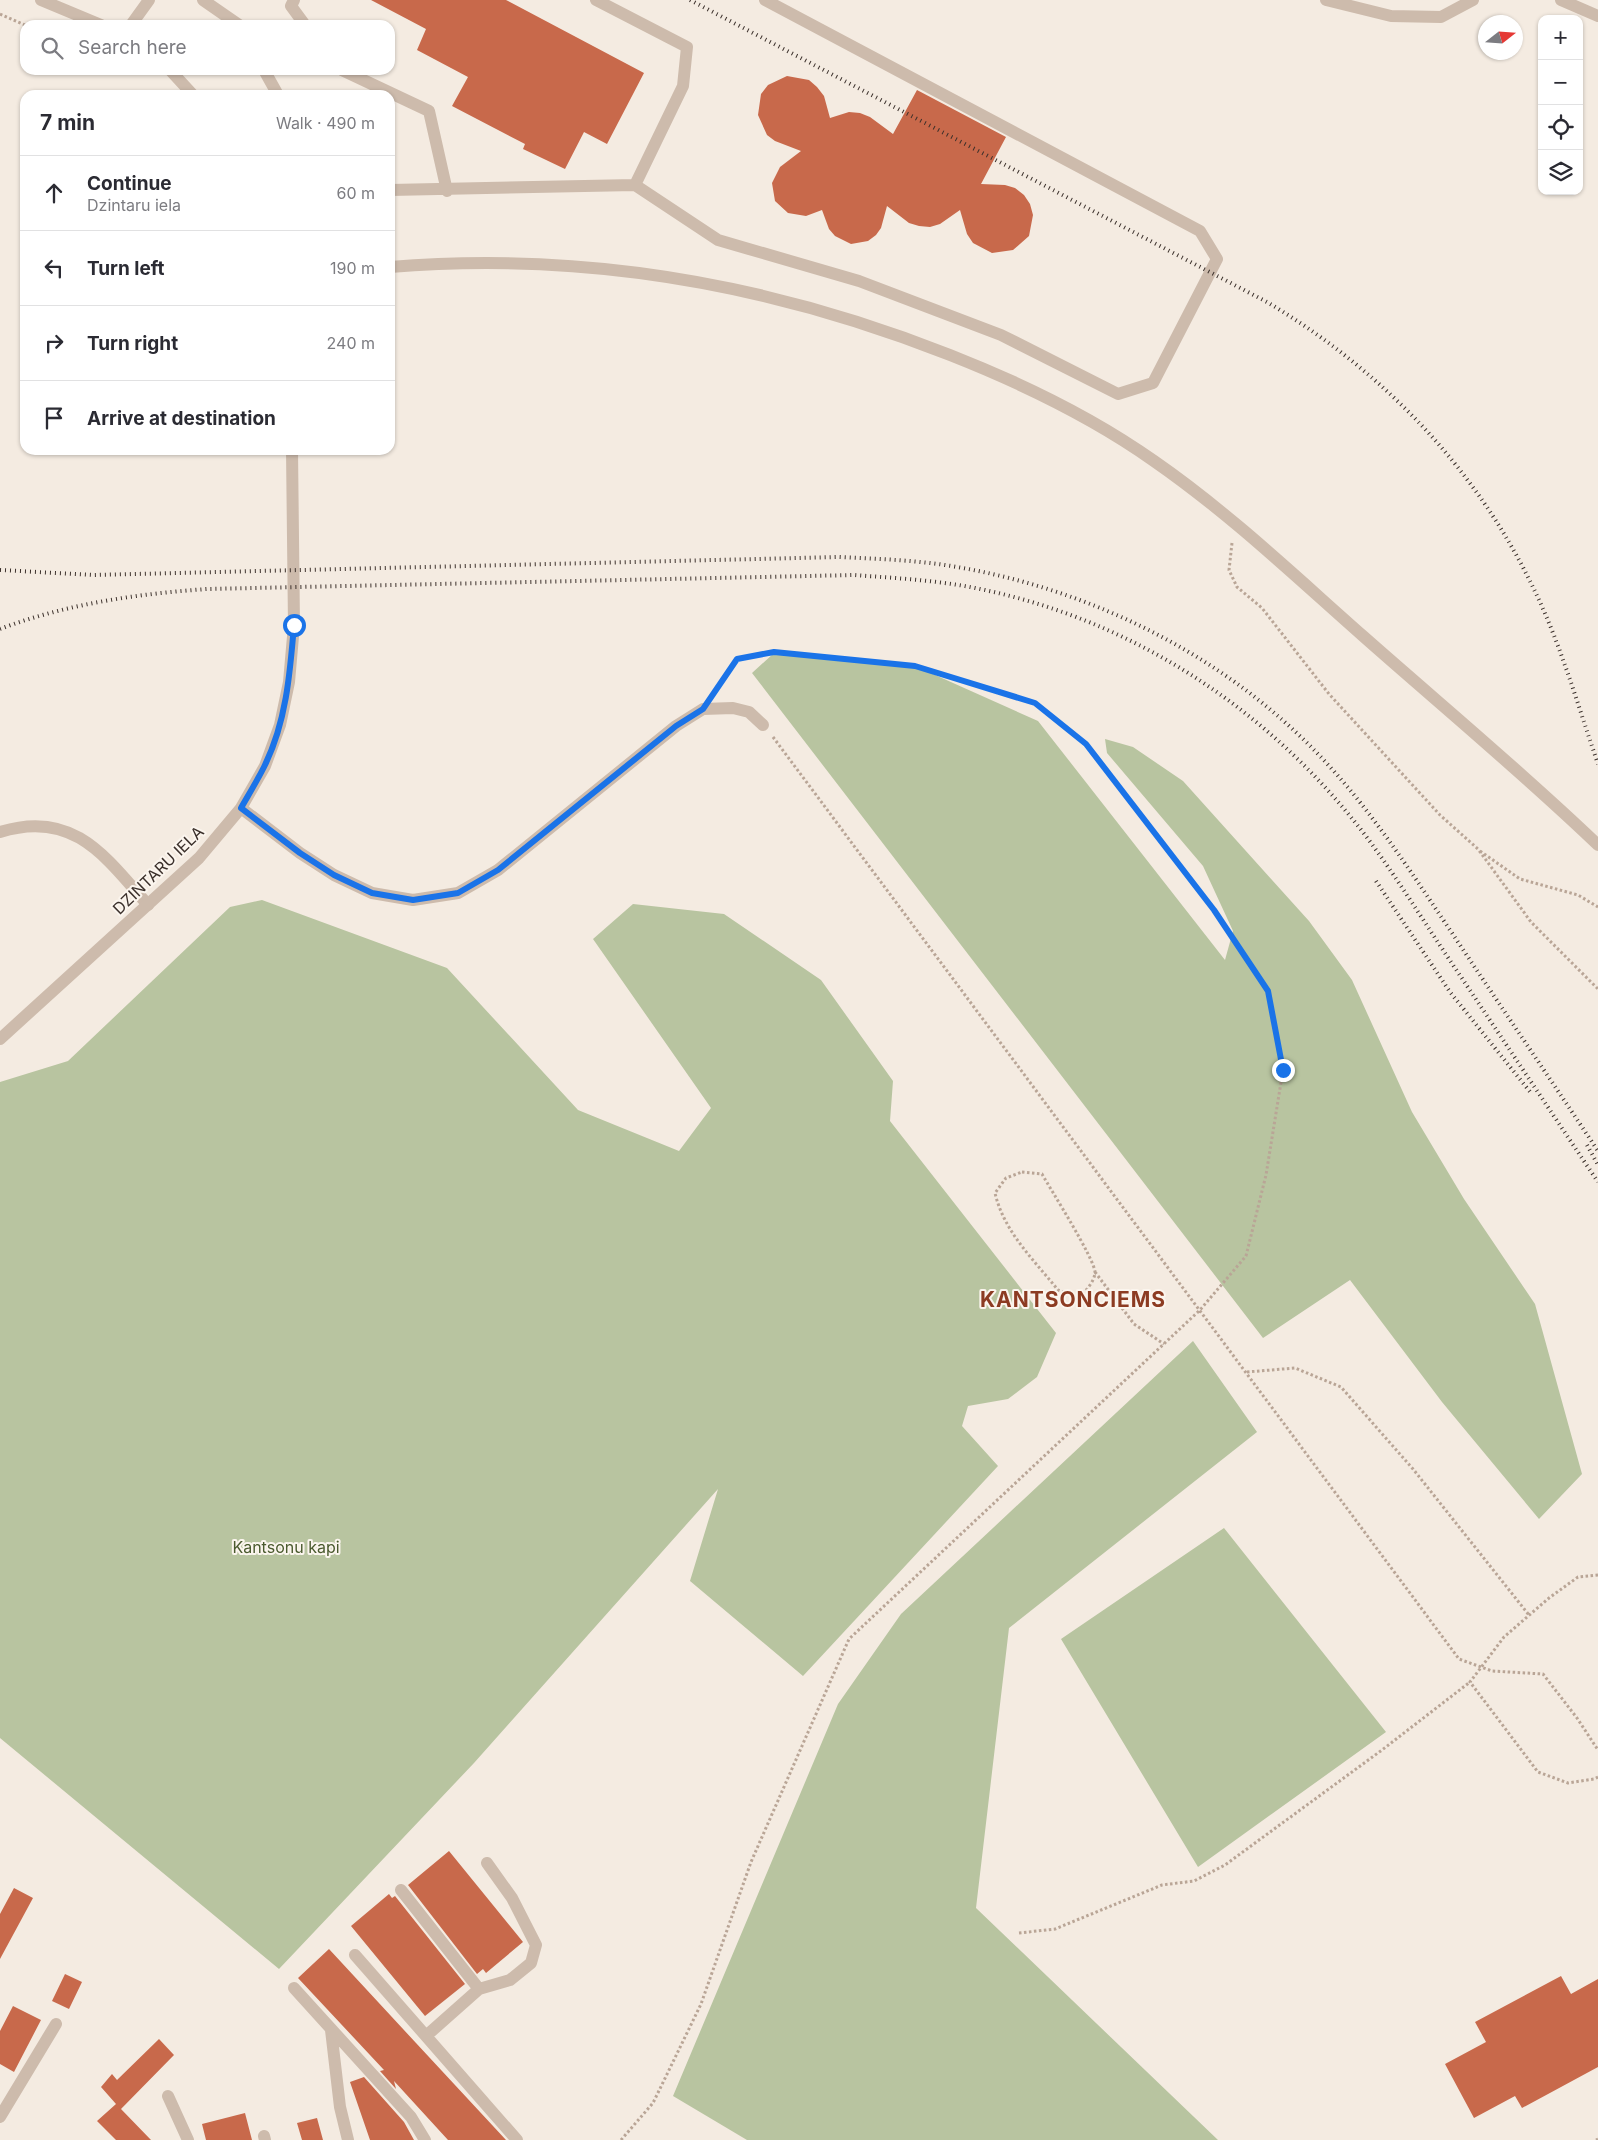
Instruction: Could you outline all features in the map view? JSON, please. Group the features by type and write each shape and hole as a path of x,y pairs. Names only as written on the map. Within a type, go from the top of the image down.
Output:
{"street":[{"path":"41,0 89,20"},
{"path":"135,20 149,0"},
{"path":"202,0 232,20"},
{"path":"294,0 291,6 301,20"},
{"path":"596,0 687,47 683,86 635,186"},
{"path":"395,190 635,186 718,240 859,281 992,332 1118,394 1153,383 1217,259 1200,231 765,0"},
{"path":"1326,0 1391,16 1441,17 1473,0"},
{"path":"1561,0 1598,16"},
{"path":"175,75 188,90"},
{"path":"267,75 275,90"},
{"path":"353,75 384,90"},
{"path":"395,95 429,111 446,190"},
{"path":"395,267 529,263 679,277 778,298 888,330 989,370 1076,412 1154,461 1237,526 1598,844"},
{"name":"DZINTARU IELA","path":"0,1039 199,858 241,808 265,766 280,725 290,682 294,625 292,455"},
{"path":"241,808 334,875 372,893 413,900 458,893 498,870 676,726 703,709 733,708 749,712 763,725"},
{"path":"0,832 14,828 37,826 61,829 83,838 106,858 148,905"},
{"path":"426,2036 479,1989 510,1980 531,1963 536,1945 512,1898 487,1863"},
{"path":"401,1890 479,1989"},
{"path":"355,1955 517,2140"},
{"path":"294,1988 411,2117 425,2140"},
{"path":"0,2117 56,2024"},
{"path":"332,2030 340,2107 348,2140"},
{"path":"168,2096 188,2140"}],"path":[{"path":"0,14 20,23"},
{"path":"1237,526 1229,550 1229,570 1237,587 1262,608 1329,694 1440,815 1478,849 1520,878 1578,895 1598,907"},
{"path":"621,2140 653,2103 700,2004 751,1862 849,1639 1200,1310 1246,1256 1266,1175 1283,1070 1268,991 1214,910 1086,744 1035,703 915,666 774,652 737,659 703,709"},
{"path":"763,725 1460,1659 1492,1672 1543,1674 1577,1718 1598,1750"},
{"path":"1478,849 1531,922 1598,989"},
{"path":"1095,1272 1092,1284 1084,1292 1070,1295 1058,1290 1010,1230 999,1212 995,1193 1006,1178 1022,1172 1042,1174 1089,1257 1095,1272 1134,1324 1164,1344"},
{"path":"1246,1372 1296,1368 1341,1387 1413,1469 1529,1615"},
{"path":"1019,1933 1055,1929 1162,1885 1194,1880 1225,1865 1382,1750 1470,1682 1504,1637 1529,1615 1578,1577 1598,1575"},
{"path":"1470,1682 1538,1772 1568,1783 1598,1777"}],"green space":[{"path":"774,653 915,666 1038,721 1225,960 1233,931 1203,866 1107,753 1105,739 1133,747 1183,781 1309,921 1352,980 1412,1112 1464,1199 1535,1304 1582,1474 1539,1519 1442,1402 1350,1280 1263,1338 752,673"},
{"name":"Kantsonu kapi","path":"262,900 447,968 578,1110 679,1151 711,1108 593,939 633,904 724,914 821,980 893,1081 890,1121 1056,1333 1037,1377 1008,1399 968,1406 962,1426 998,1466 803,1676 690,1581 718,1489 474,1763 279,1969 0,1738 0,1082 68,1061 230,907"},
{"path":"1193,1341 1257,1432 1009,1628 976,1908 1218,2140 747,2140 673,2096 838,1704 901,1614"},
{"path":"1224,1528 1386,1732 1198,1867 1061,1639"}],"building":[{"path":"371,0 506,0 644,73 607,144 584,132 565,169 523,149 525,144 452,106 468,77 417,50 426,29"},
{"path":"787,76 809,80 817,87 824,96 830,118 849,112 860,113 870,117 893,134 917,90 1006,137 981,184 1005,185 1015,188 1024,195 1030,204 1033,215 1029,236 1013,250 992,253 973,243 967,234 960,210 940,224 930,227 909,223 887,206 881,228 876,235 868,241 851,244 835,236 829,229 822,210 806,216 788,213 775,201 772,183 780,167 801,151 775,141 767,135 758,115 761,94 768,85"},
{"path":"449,1851 523,1942 486,1973 483,1969 477,1974 408,1885"},
{"path":"14,1888 33,1898 0,1959 0,1914"},
{"path":"389,1894 392,1898 395,1896 465,1984 425,2016 351,1926"},
{"path":"329,1949 506,2140 448,2140 394,2081 396,2089 380,2071 384,2070 298,1978"},
{"path":"65,1974 82,1982 69,2009 52,2001"},
{"path":"1561,1976 1571,1994 1598,1979 1598,2067 1522,2108 1515,2096 1474,2118 1445,2064 1486,2042 1475,2022"},
{"path":"13,2006 41,2020 14,2072 0,2064 0,2031"},
{"path":"159,2039 174,2055 121,2109 151,2140 116,2140 97,2121 116,2104 101,2087 112,2074 117,2080"},
{"path":"364,2077 404,2122 414,2140 370,2140 350,2082"},
{"path":"245,2113 252,2140 206,2140 202,2124"},
{"path":"317,2118 323,2140 302,2140 297,2123"}],"railway":[{"path":"690,0 1267,302 1310,330 1352,361 1390,394 1426,430 1459,469 1489,510 1516,554 1556,640 1598,764"},
{"path":"0,570 94,575 839,557 898,560 957,567 1057,592 1106,610 1198,657 1240,686 1281,718 1318,754 1354,795 1404,861 1598,1151"},
{"path":"0,629 50,613 102,601 207,589 854,575 960,585 1030,601 1083,620 1134,642 1182,669 1229,701 1272,736 1313,774 1364,833 1390,869 1598,1182"},
{"path":"1376,881 1450,992 1531,1093"},
{"path":"1587,1145 1598,1165"}],"district":[{"name":"KANTSONCIEMS","path":"1073,1299"}],"route":[{"path":"294,625 290,682 280,725 265,766 241,808 300,853 334,875 372,893 413,900 458,893 498,870 676,726 703,709 737,659 774,652 915,666 1035,703 1086,744 1214,910 1268,991 1283,1070"}]}
